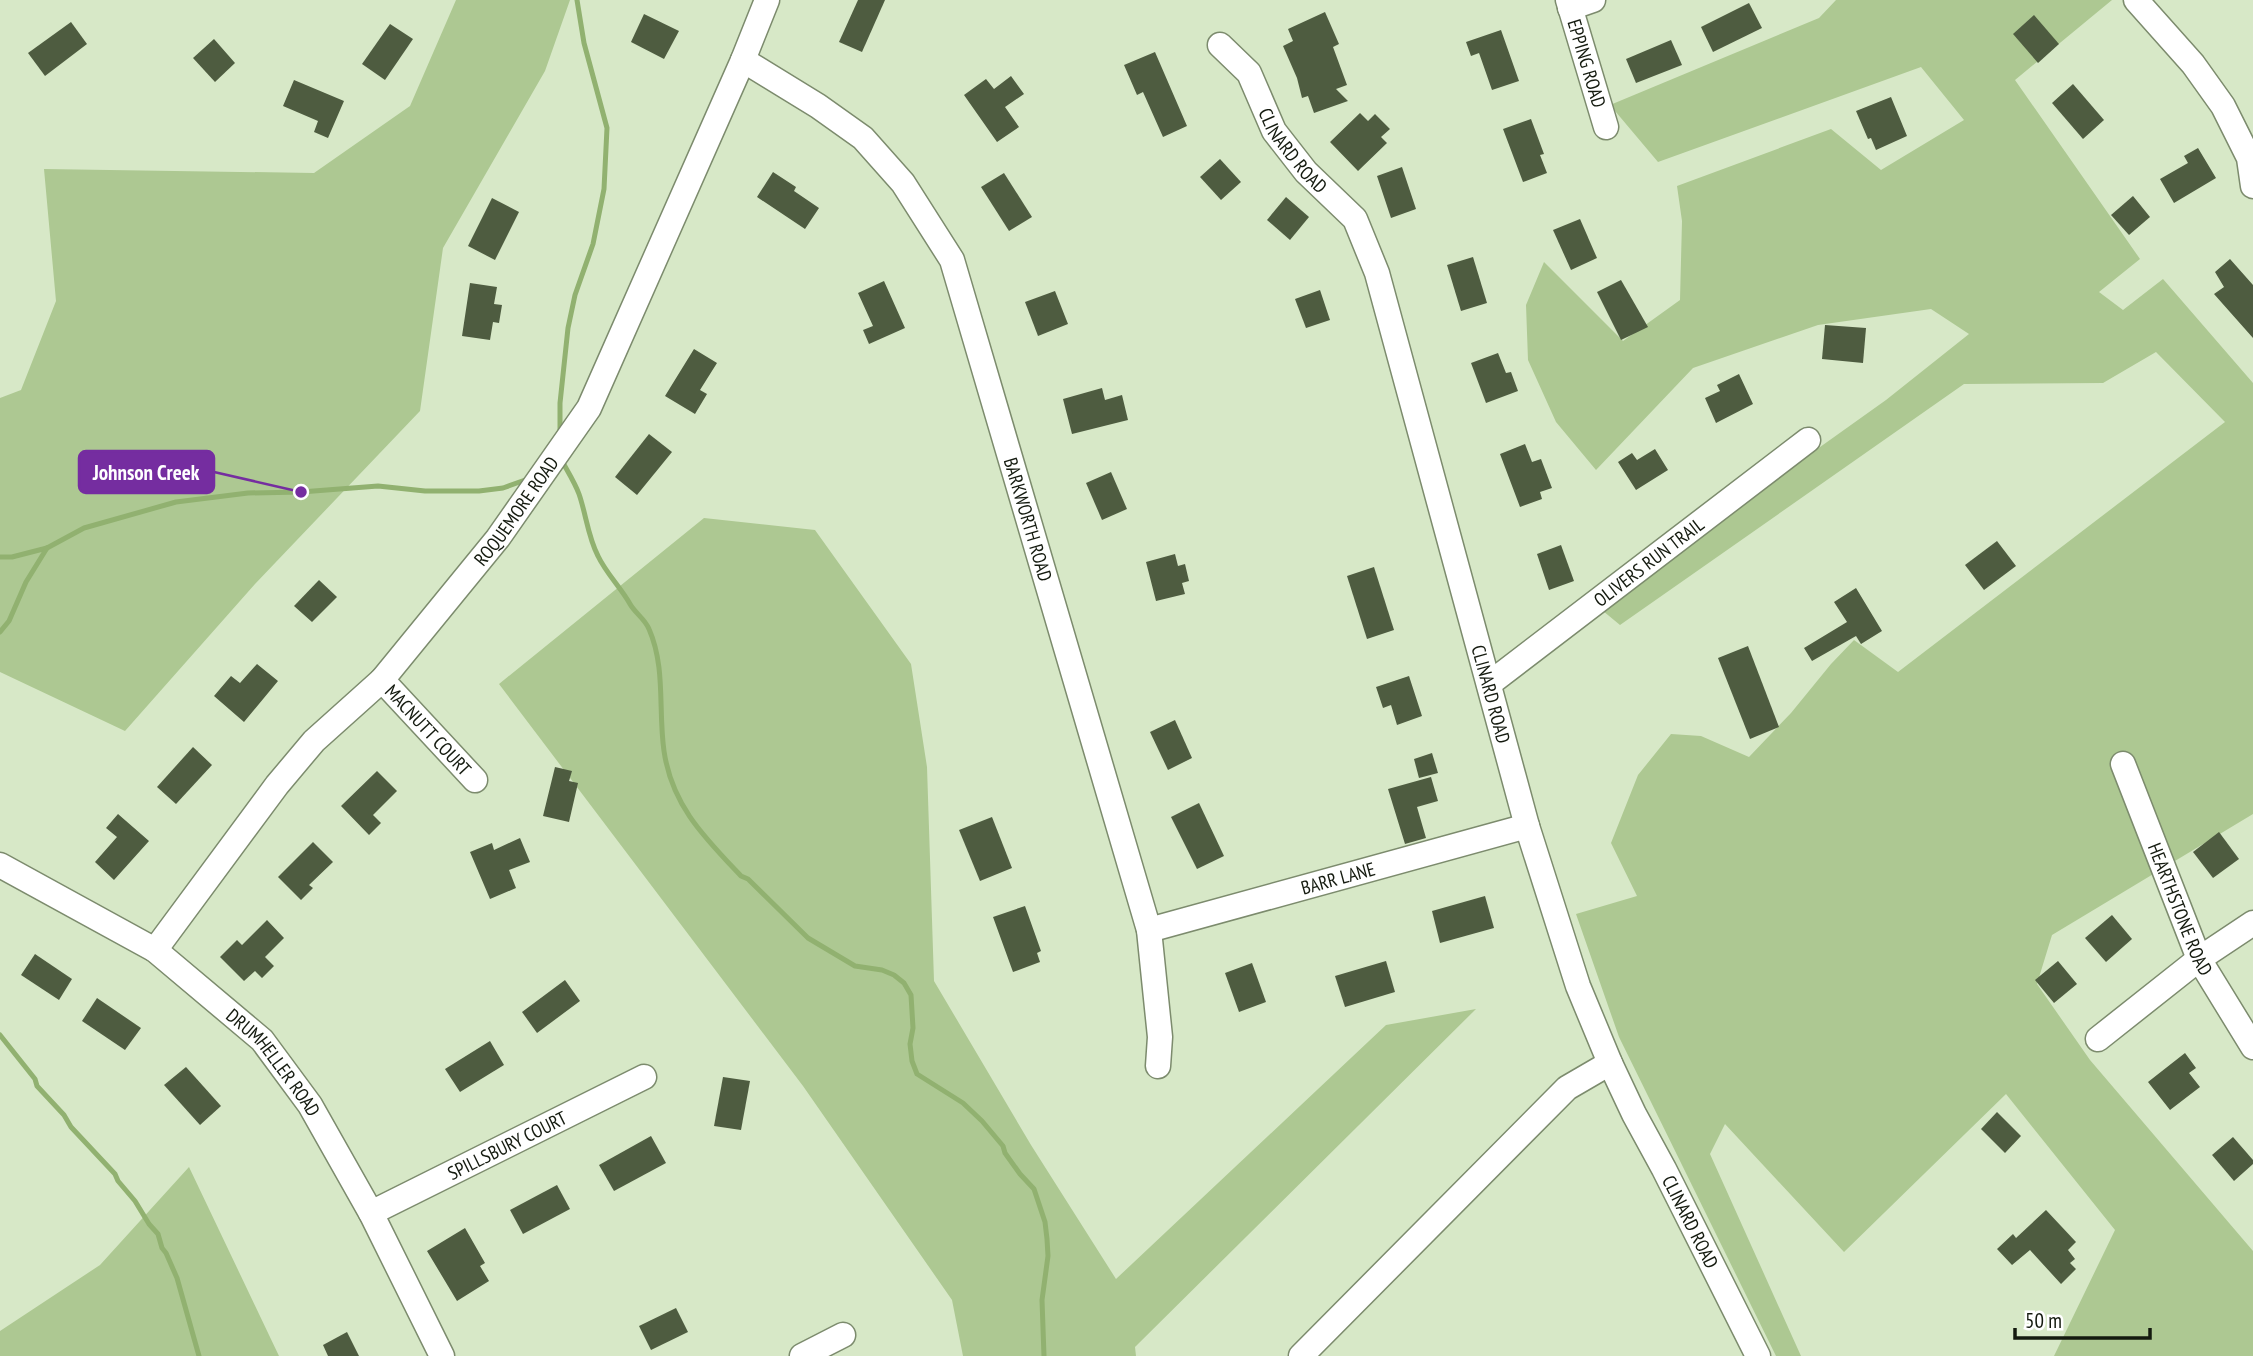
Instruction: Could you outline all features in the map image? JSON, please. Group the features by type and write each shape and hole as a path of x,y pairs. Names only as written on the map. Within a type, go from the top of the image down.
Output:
{"street":[{"name":"ROQUEMORE ROAD","path":"155,950 277,785 314,741 382,680 498,538 589,408 767,0"},
{"name":"EPPING ROAD","path":"1577,3 1606,127"},
{"path":"2143,8 2193,64 2223,106 2249,158 2253,186"},
{"name":"CLINARD ROAD","path":"1220,45 1249,73 1274,131 1306,173 1354,219 1377,273 1527,826 1578,986 1609,1063 1758,1356"},
{"name":"BARKWORTH ROAD","path":"743,60 818,106 863,138 903,183 952,260 1149,930 1160,1037 1158,1066"},
{"name":"OLIVERS RUN TRAIL","path":"1489,684 1808,440"},
{"name":"MACNUTT COURT","path":"382,680 475,780"},
{"name":"HEARTHSTONE ROAD","path":"2123,764 2199,959 2253,1047"},
{"name":"BARR LANE","path":"1149,930 1527,826"},
{"name":"DRUMHELLER ROAD","path":"0,864 155,950 262,1040 310,1105 371,1213 442,1356"},
{"path":"2098,1039 2199,959 2253,923"},
{"path":"1301,1356 1567,1088 1609,1063"},
{"name":"SPILLSBURY COURT","path":"371,1213 644,1077"},
{"path":"802,1356 843,1335"}],"green space":[{"path":"456,0 570,0 545,71 443,248 420,411 255,584 125,731 0,672 0,398 21,390 56,301 44,169 314,173 410,106"},
{"path":"1836,0 2112,0 2015,80 2140,259 2099,292 2123,310 2163,279 2253,383 2253,814 2052,935 2037,984 2090,1060 2253,1251 2253,1356 2054,1356 2115,1230 2006,1094 1844,1252 1725,1124 1710,1154 1801,1356 1776,1356 1619,1037 1576,914 1637,896 1611,843 1638,775 1671,734 1701,736 1749,757 1854,640 1898,672 2225,422 2156,352 2103,383 1964,384 1620,625 1597,606 1886,400 1969,334 1931,309 1818,325 1693,368 1596,470 1556,422 1528,360 1526,305 1544,262 1623,341 1680,300 1682,221 1677,186 1831,129 1881,170 1964,120 1921,67 1658,162 1610,105 1819,18"},
{"path":"704,518 815,530 911,664 927,767 934,981 1031,1145 1116,1279 1386,1025 1476,1009 1135,1347 1136,1356 963,1356 952,1300 803,1086 499,684"},
{"path":"189,1167 279,1356 0,1356 0,1331 100,1265"}],"building":[{"path":"858,0 885,0 862,52 839,42"},
{"path":"1749,3 1762,28 1713,52 1701,27"},
{"path":"1325,12 1339,44 1333,47 1347,85 1336,89 1348,101 1314,113 1308,96 1302,98 1297,78 1283,46 1293,41 1288,29"},
{"path":"644,14 679,31 664,59 631,42"},
{"path":"2034,15 2059,44 2038,63 2013,34"},
{"path":"71,22 87,44 45,76 28,53"},
{"path":"390,24 413,39 385,80 362,64"},
{"path":"1501,30 1519,81 1492,90 1479,53 1471,56 1466,42"},
{"path":"214,39 235,63 215,82 193,58"},
{"path":"1671,40 1682,65 1636,83 1626,59"},
{"path":"1155,52 1187,126 1163,137 1143,92 1137,95 1124,65"},
{"path":"1011,76 1024,94 1005,107 1019,127 997,142 964,95 986,79 994,89"},
{"path":"294,80 344,101 328,138 314,132 318,121 283,106"},
{"path":"2073,84 2104,120 2083,139 2052,103"},
{"path":"1891,97 1907,136 1876,150 1856,111"},
{"path":"1360,113 1368,121 1375,114 1390,129 1381,137 1387,143 1358,171 1330,142"},
{"path":"1531,119 1544,154 1540,155 1547,173 1523,182 1503,129"},
{"path":"2198,148 2216,178 2174,203 2160,179 2188,163 2184,156"},
{"path":"1220,159 1241,182 1221,200 1200,177"},
{"path":"1402,167 1416,209 1391,218 1377,176"},
{"path":"773,172 796,187 794,191 819,208 805,229 757,197"},
{"path":"1004,173 1032,217 1009,231 981,187"},
{"path":"2133,196 2150,217 2129,235 2111,215"},
{"path":"1286,197 1309,217 1290,240 1267,220"},
{"path":"492,198 519,212 495,260 468,246"},
{"path":"1580,219 1597,258 1571,270 1553,230"},
{"path":"1473,257 1487,303 1461,311 1447,265"},
{"path":"2230,259 2253,285 2253,338 2214,294 2224,287 2215,272"},
{"path":"1621,280 1648,327 1621,340 1597,292"},
{"path":"884,281 905,328 869,344 863,330 873,326 858,293"},
{"path":"470,283 497,287 494,304 502,305 499,323 493,322 490,340 462,336"},
{"path":"1320,290 1330,320 1306,328 1295,299"},
{"path":"1055,291 1068,324 1038,336 1025,302"},
{"path":"1825,325 1866,328 1863,363 1822,359"},
{"path":"694,349 717,363 700,390 707,394 695,414 665,396"},
{"path":"1498,353 1506,373 1511,372 1518,391 1486,403 1471,363"},
{"path":"1739,374 1753,404 1716,423 1705,398 1720,391 1717,385"},
{"path":"1102,388 1105,400 1122,395 1128,420 1072,434 1063,399"},
{"path":"649,434 672,452 637,495 615,477"},
{"path":"1525,444 1532,462 1541,459 1552,488 1540,492 1542,499 1520,507 1500,454"},
{"path":"1655,449 1668,470 1636,490 1618,462 1632,453 1637,460"},
{"path":"1111,472 1127,509 1102,520 1086,483"},
{"path":"1997,541 2016,566 1984,590 1965,565"},
{"path":"1561,545 1574,581 1549,590 1537,554"},
{"path":"1175,554 1178,566 1185,564 1189,581 1182,583 1185,594 1156,601 1146,562"},
{"path":"1374,567 1394,630 1367,639 1347,576"},
{"path":"319,580 337,597 312,622 294,606"},
{"path":"1856,588 1882,631 1861,644 1856,636 1812,661 1804,648 1847,622 1834,602"},
{"path":"1748,646 1779,727 1750,739 1718,658"},
{"path":"257,664 278,681 244,722 214,696 231,676 240,683"},
{"path":"1409,676 1422,716 1397,725 1391,705 1383,708 1376,687"},
{"path":"1175,720 1192,758 1168,770 1150,732"},
{"path":"193,747 212,765 176,804 157,787"},
{"path":"1432,753 1438,773 1419,778 1414,759"},
{"path":"555,767 572,771 569,781 578,783 569,822 543,816"},
{"path":"377,771 397,791 373,815 381,823 369,835 341,806"},
{"path":"1431,777 1438,801 1417,807 1426,838 1405,844 1388,789"},
{"path":"1199,803 1224,856 1197,869 1171,817"},
{"path":"118,814 149,841 114,880 95,862 117,837 106,828"},
{"path":"992,817 1012,868 980,881 959,830"},
{"path":"2219,832 2239,859 2213,878 2193,852"},
{"path":"520,838 530,862 509,870 516,888 490,899 470,852 492,843 494,850"},
{"path":"313,842 333,862 309,885 313,888 301,900 278,877"},
{"path":"1485,896 1494,928 1440,943 1432,911"},
{"path":"1025,906 1041,951 1037,953 1040,962 1013,972 993,917"},
{"path":"2112,915 2132,939 2106,962 2085,938"},
{"path":"267,920 284,938 265,957 274,966 262,978 255,971 244,981 220,957 237,940 242,945"},
{"path":"35,954 72,979 59,1000 21,975"},
{"path":"1386,961 1395,992 1345,1007 1335,976"},
{"path":"2058,961 2077,984 2054,1003 2035,980"},
{"path":"1252,963 1266,1002 1239,1012 1225,973"},
{"path":"565,980 580,1001 537,1033 522,1012"},
{"path":"97,998 141,1028 125,1050 82,1021"},
{"path":"490,1041 504,1065 460,1092 445,1069"},
{"path":"2185,1053 2196,1068 2189,1073 2200,1087 2170,1110 2148,1082"},
{"path":"186,1067 221,1106 200,1125 164,1085"},
{"path":"723,1077 750,1081 741,1130 714,1126"},
{"path":"1997,1112 2021,1136 2005,1153 1981,1129"},
{"path":"651,1136 666,1163 614,1191 599,1165"},
{"path":"2233,1137 2253,1160 2253,1164 2234,1181 2212,1155"},
{"path":"557,1185 570,1209 523,1234 510,1210"},
{"path":"2046,1210 2076,1242 2068,1250 2075,1259 2070,1263 2076,1269 2061,1284 2030,1250 2012,1265 1997,1249 2013,1234 2016,1238"},
{"path":"465,1228 485,1263 480,1266 489,1281 457,1301 427,1251"},
{"path":"676,1308 688,1332 651,1350 639,1326"},
{"path":"347,1332 359,1356 328,1356 323,1345"}],"waterway":[{"path":"560,434 560,403 568,328 575,295 593,244 604,189 607,128 584,43 577,0"},
{"path":"562,461 579,494 598,556 649,629 658,659 664,751 668,771 682,805 703,834 741,876 748,879 808,938 855,966 882,970 904,983 911,995 913,1028 910,1044 917,1074 963,1103 982,1121 1034,1189 1045,1222 1047,1239 1048,1256 1042,1300 1044,1356"},
{"path":"0,557 12,557 47,548 84,528 176,502 248,493 378,486 425,491 479,491 503,488 528,479"},
{"path":"0,632 9,621 26,582 47,548"},
{"path":"0,1035 35,1079 37,1086 115,1174 158,1234 177,1278 199,1356"}],"place":[{"name":"Johnson Creek","path":"301,492"}]}
